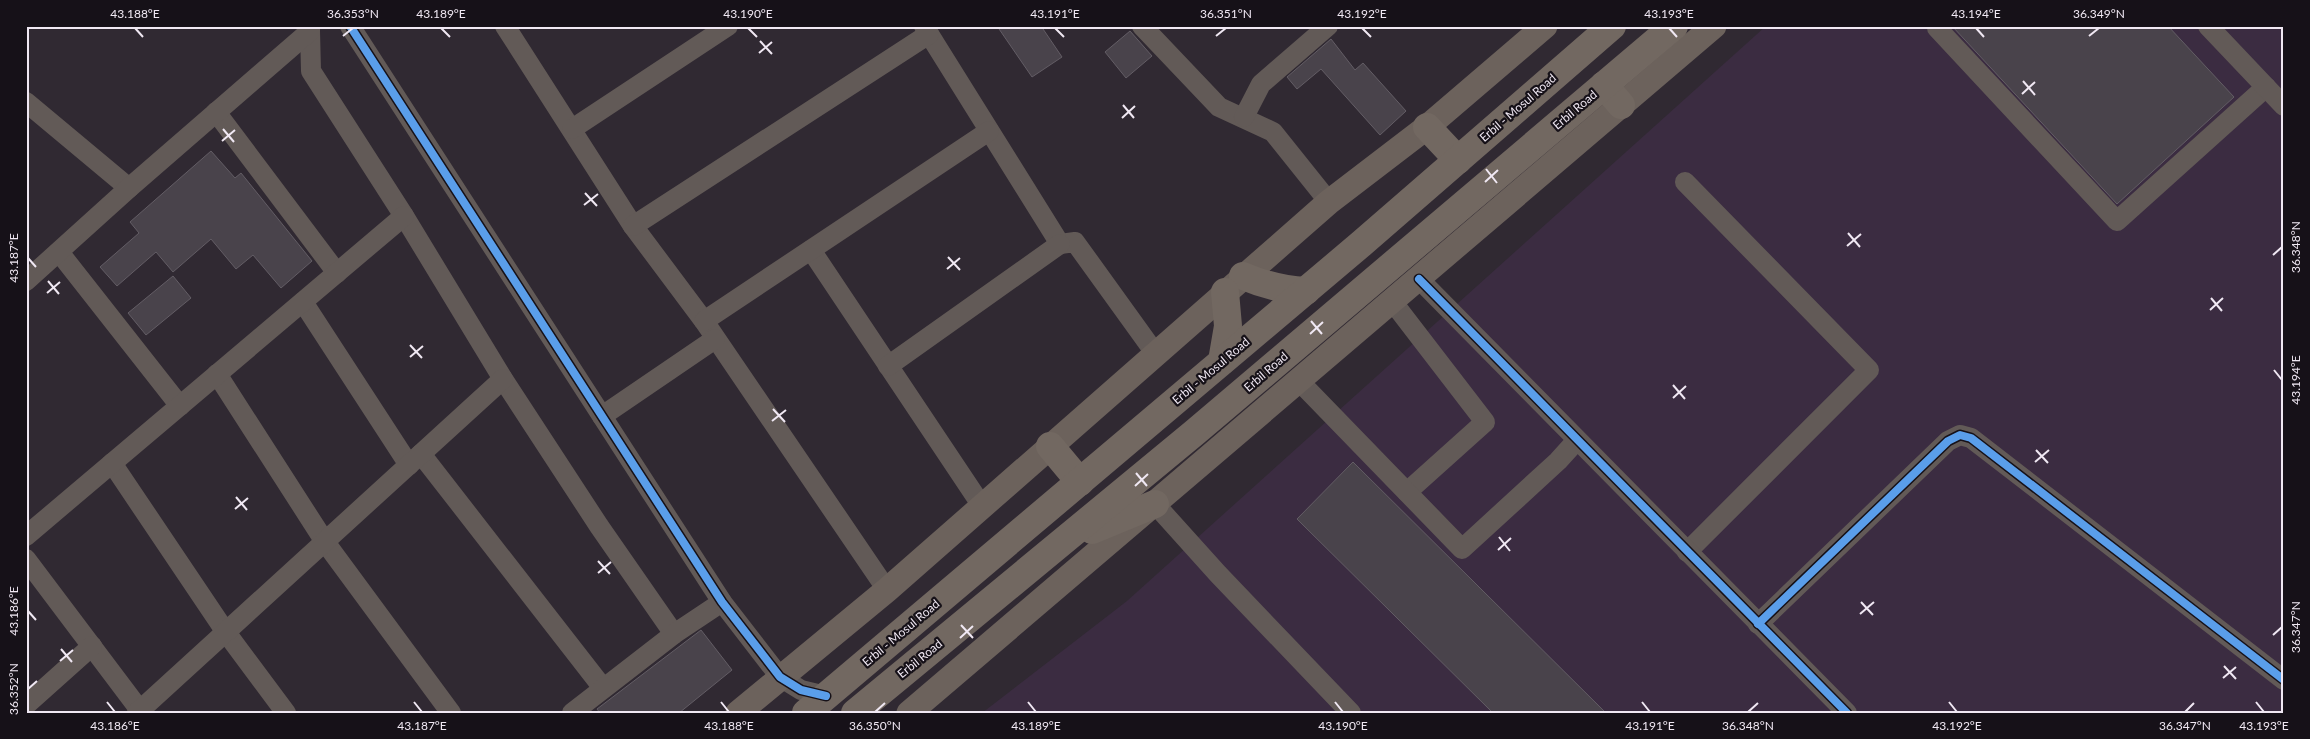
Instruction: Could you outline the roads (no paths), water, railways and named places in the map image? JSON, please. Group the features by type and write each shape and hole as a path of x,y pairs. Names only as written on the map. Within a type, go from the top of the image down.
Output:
{"highway":[{"name":"Erbil - Mosul Road","path":"824,707 1080,482 1306,291 1612,26"},
{"name":"Erbil Road","path":"855,713 1613,95 1674,26"},
{"path":"1427,127 1458,160"},
{"path":"1222,361 1234,284 1262,284 1306,291"},
{"path":"1050,446 1080,482"},
{"path":"1065,542 1155,504"}],"main road":[{"path":"738,713 887,590 1329,202 1427,127 1545,26"},
{"path":"909,713 1419,278 1613,95 1714,26"}],"street":[{"path":"350,26 722,602 780,677 824,707"},
{"path":"572,129 728,26"},
{"path":"1142,26 1219,107 1273,132 1329,202"},
{"path":"1244,117 1261,84 1328,26"},
{"path":"1939,26 1937,28 2117,221 2266,87"},
{"path":"2208,26 2284,106"},
{"path":"26,282 129,188 310,29"},
{"path":"310,29 312,71 404,216 503,379 599,526 674,634"},
{"path":"511,29 634,226 704,321 887,590"},
{"path":"634,226 927,30 1060,244"},
{"path":"26,102 129,188"},
{"path":"216,112 337,273"},
{"path":"704,321 990,131"},
{"path":"1684,182 1869,370 1687,552"},
{"path":"28,532 404,216"},
{"path":"888,366 1060,244 1075,242 1155,353"},
{"path":"811,250 982,506"},
{"path":"58,252 180,406"},
{"path":"1419,278 1847,713"},
{"path":"1392,301 1485,422 1407,492"},
{"path":"302,302 415,460 603,688"},
{"path":"602,416 715,339"},
{"path":"217,374 325,542 451,713"},
{"path":"26,559 140,712 225,631 503,379"},
{"path":"1299,381 1462,549 1558,461 1577,440"},
{"path":"1758,624 1948,441 1960,435 1971,438 2284,680"},
{"path":"112,463 225,631 286,713"},
{"path":"1155,504 1218,574 1351,713"},
{"path":"572,713 674,634 722,602"},
{"path":"26,705 92,646"}]}
